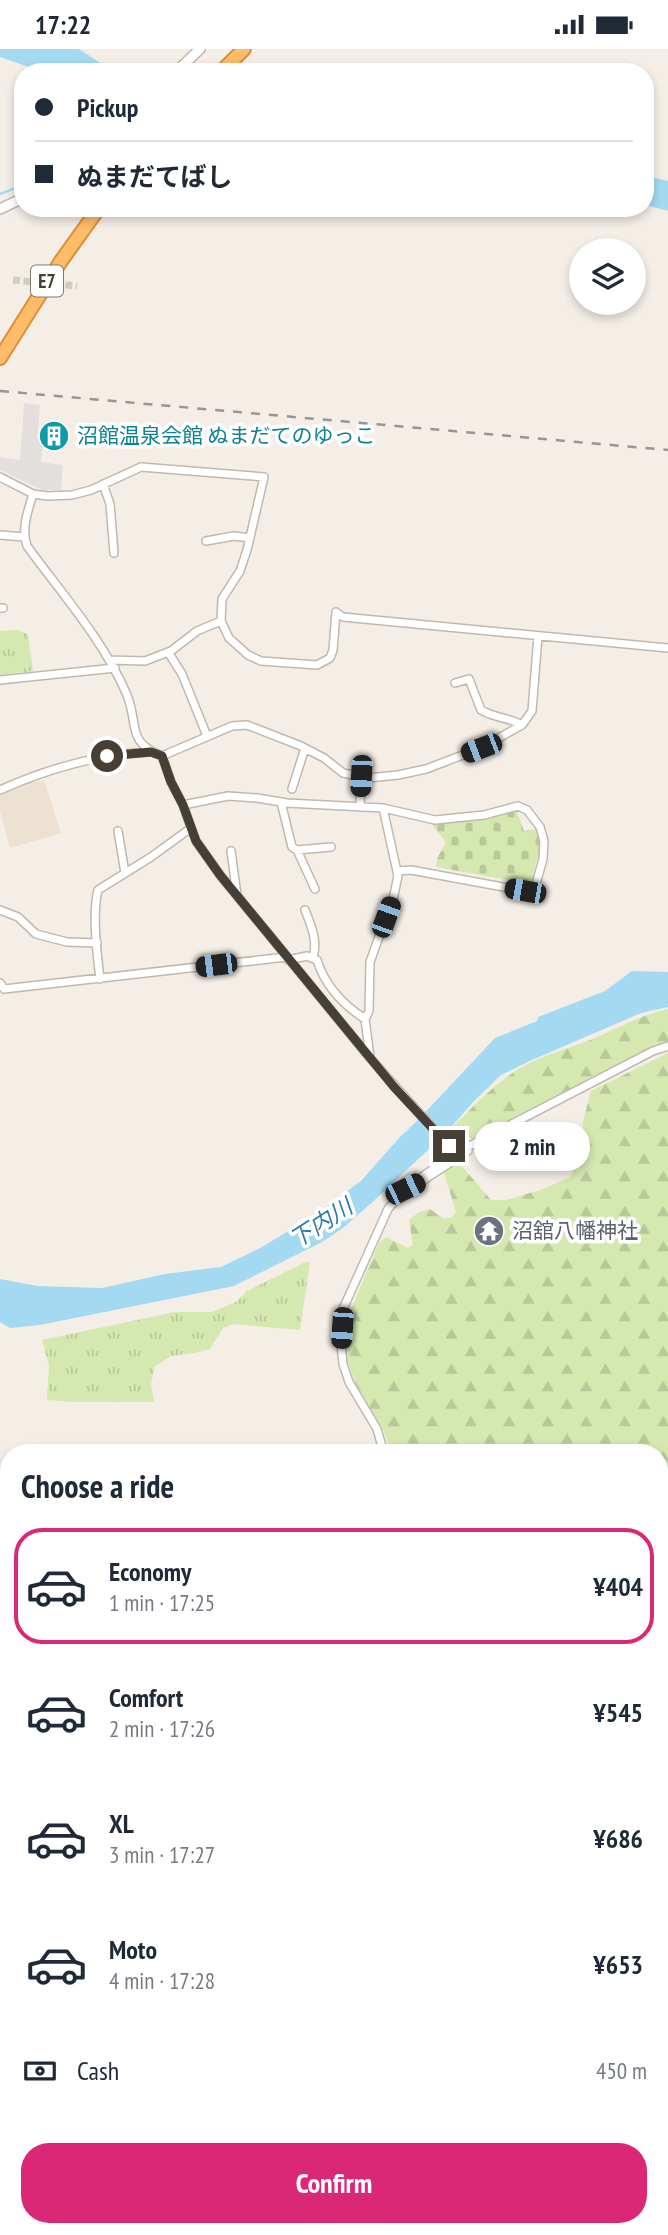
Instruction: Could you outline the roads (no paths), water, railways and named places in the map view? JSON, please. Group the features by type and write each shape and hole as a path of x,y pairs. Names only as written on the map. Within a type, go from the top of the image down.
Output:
{"highway":[{"path":"230,63 244,49"},
{"name":"E7","path":"0,358 61,261 93,217"}],"street":[{"path":"0,477 33,494 48,496 72,495 91,490 141,467 264,477 240,571 222,599 221,621 229,638 248,655 261,661 317,665 330,658 336,612 343,617 668,648"},
{"path":"103,484 110,504 114,553"},
{"path":"33,494 25,523 24,537 27,546 115,668 128,699 141,746 162,756 232,726 247,725 304,748 324,758 343,773 388,776 426,769 481,748 522,725 531,711 538,636"},
{"path":"0,535 24,537"},
{"path":"206,541 234,536 250,538"},
{"path":"109,660 145,661 168,652 197,631 221,621"},
{"path":"168,652 182,674 207,736"},
{"path":"0,680 115,668"},
{"path":"455,683 469,679 481,710 493,717 510,719 522,725"},
{"path":"292,789 304,748"},
{"path":"0,790 22,780 90,759 151,752"},
{"path":"162,756 196,841 287,958 394,1087 452,1150"},
{"path":"360,807 361,776"},
{"path":"183,805 228,796 383,808 435,820 484,815 518,806 527,810 544,841 543,859 536,884 525,891 411,870 397,871"},
{"path":"282,802 290,843 315,889"},
{"path":"370,1058 365,1019 369,1011 370,962 398,876 383,808"},
{"path":"100,979 95,900 98,890 191,828"},
{"path":"118,831 125,873"},
{"path":"296,850 331,847"},
{"path":"231,851 237,895"},
{"path":"0,910 18,917 36,934 67,942 97,943"},
{"path":"305,910 313,933 313,957"},
{"path":"0,983 4,989 313,957 333,992 365,1019"},
{"path":"381,1444 377,1429 349,1382 341,1345 343,1309 388,1209 405,1189 452,1150 668,1046"},
{"path":"405,1189 432,1176 468,1151"}],"water":[{"path":"0,49 79,49 100,63 17,63 0,57"},
{"path":"654,178 668,181 668,211 654,207"},
{"name":"下内川","path":"632,971 668,972 668,1007 641,1013 501,1075 447,1132 378,1197 343,1228 322,1242 234,1286 40,1325 10,1328 0,1322 0,1279 37,1286 102,1288 165,1274 221,1267 262,1247 313,1216 361,1181 495,1038 537,1021 538,1017 605,991"}],"waterway":[{"path":"0,194 14,189"}],"tunnel":[{"path":"13,280 77,286"}],"railway":[{"path":"0,391 668,450"}],"place":[{"name":"沼館温泉会館 ぬまだてのゆっこ","path":"54,436"},
{"name":"沼舘八幡神社","path":"489,1231"}]}
